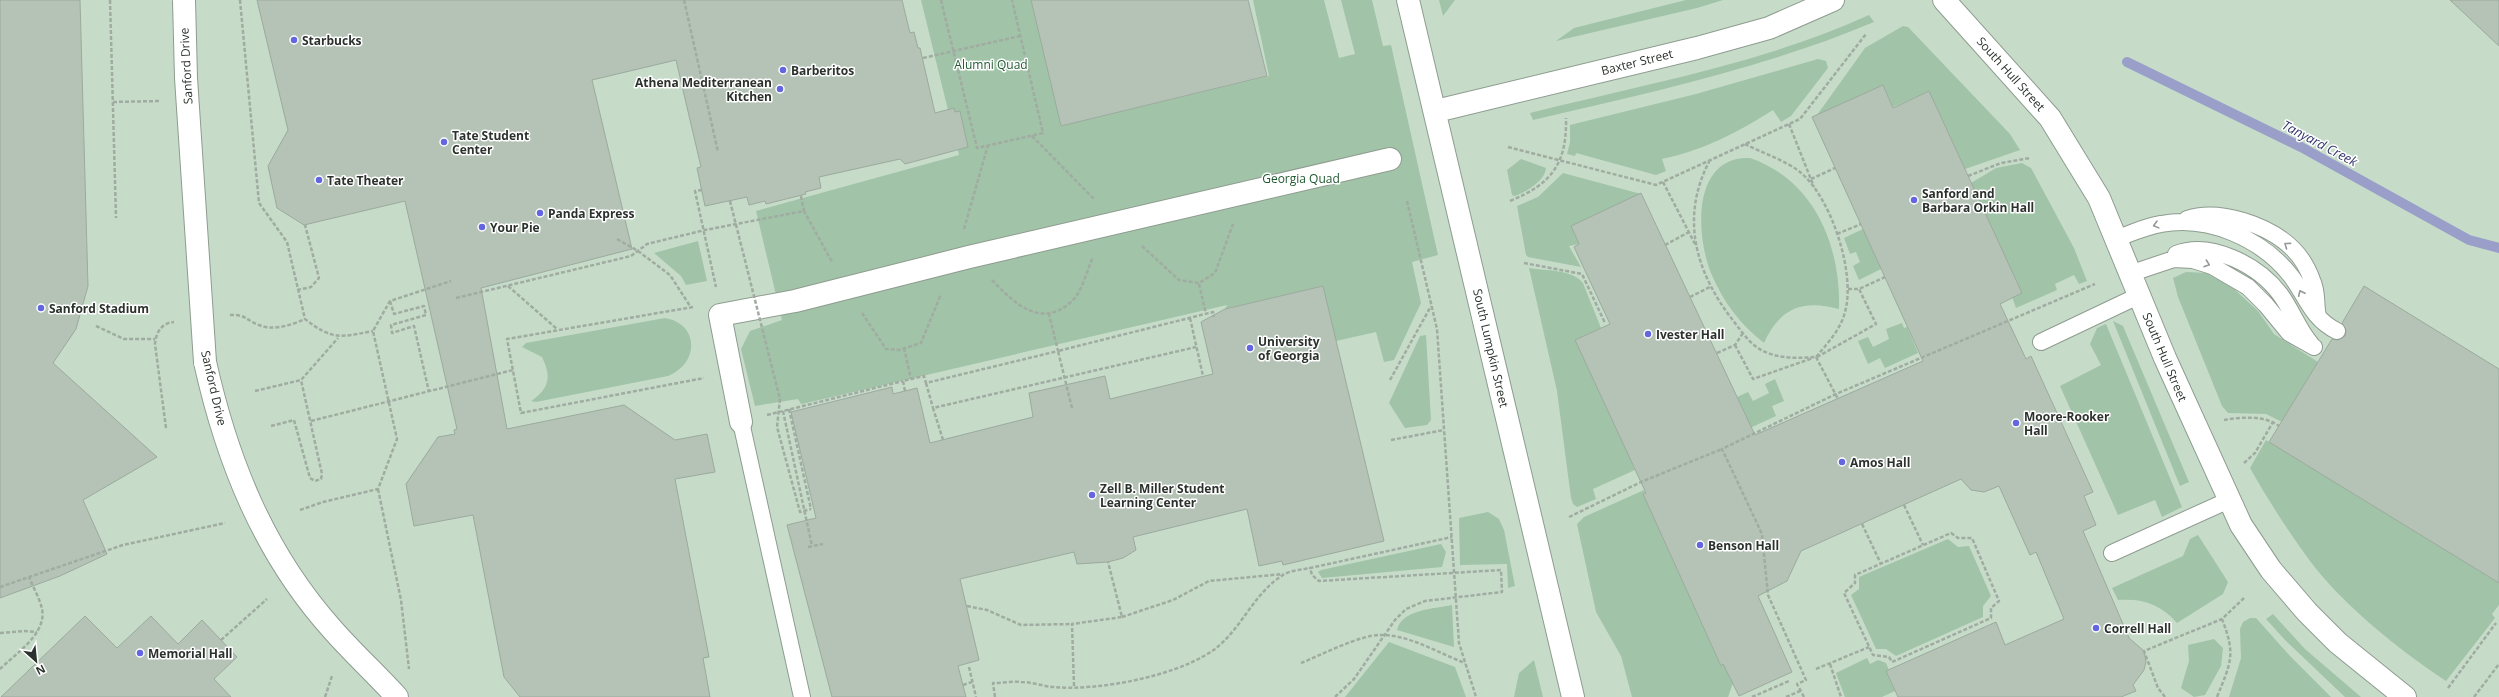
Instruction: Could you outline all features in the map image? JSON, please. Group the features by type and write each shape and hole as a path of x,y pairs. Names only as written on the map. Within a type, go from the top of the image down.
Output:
{"street":[{"name":"Sanford Drive","path":"184,0 199,288 205,362 215,406 236,472 255,516 278,558 331,629 397,697"},
{"name":"South Lumpkin Street","path":"1408,0 1436,111 1573,697"},
{"name":"Baxter Street","path":"1436,111 1697,48 1769,28 1833,0"},
{"name":"South Hull Street","path":"1944,0 2050,118 2099,198 2138,296 2241,525 2272,570 2307,612 2338,643 2405,697"},
{"path":"741,422 720,315 845,288 1245,192 1390,159"}],"lane":[{"path":"2115,239 2160,224 2209,215 2226,216 2256,226 2287,245 2296,253 2313,281 2318,316 2337,331"},
{"path":"2129,274 2163,261 2183,251 2200,250 2225,256 2262,276 2279,292 2302,334 2319,350"},
{"path":"2041,342 2138,296"},
{"path":"741,422 802,697"},
{"path":"2112,553 2229,500"}],"path":[{"path":"110,0 116,218"},
{"path":"240,0 258,203 287,242 305,319 320,330 338,337 373,331"},
{"path":"684,0 718,152"},
{"path":"941,0 977,148 1043,133 1012,0"},
{"path":"1508,147 1560,162 1656,185 1800,119 1866,34"},
{"path":"923,58 1020,36"},
{"path":"113,102 160,100"},
{"path":"1510,201 1532,192 1560,162 1567,141 1566,118"},
{"path":"1710,160 1703,173 1694,201 1693,233 1702,271 1718,303 1753,345 1768,353 1793,359 1816,357 1834,335 1845,312 1848,289 1843,255 1837,234 1811,179 1789,124"},
{"path":"1031,136 1111,225 1179,280 1199,284 1215,273 1245,192"},
{"path":"1745,144 1799,172 1816,190"},
{"path":"801,196 804,211 845,288 886,349 904,348 921,344 962,259 988,145"},
{"path":"1968,176 2002,162 2030,158"},
{"path":"1811,179 1835,168"},
{"path":"1663,182 1697,248"},
{"path":"702,190 694,191 705,230 720,315 690,306 507,339 521,413 731,373"},
{"path":"730,201 780,399 778,426 800,512 811,510 789,410 924,376 943,440"},
{"path":"1407,201 1437,330 1459,643 1476,697"},
{"path":"456,298 631,256 647,244 705,230 804,211"},
{"path":"1837,234 1861,224"},
{"path":"297,290 311,287 319,278 305,225"},
{"path":"962,259 1008,298 1026,311 1049,314 1073,301 1111,225"},
{"path":"1665,244 1689,232"},
{"path":"617,240 638,251 670,275 690,306"},
{"path":"1524,264 1582,274 1605,323"},
{"path":"1848,289 1859,289 1885,277"},
{"path":"409,669 401,600 378,489 396,439 373,331 390,301 451,280"},
{"path":"1199,284 1206,314"},
{"path":"1569,516 1641,482 1722,449 1836,394 2095,284"},
{"path":"508,286 558,329"},
{"path":"1690,297 1710,287"},
{"path":"1735,345 1753,379 1816,357 1876,324 1859,289"},
{"path":"390,301 394,314 424,306 426,315 391,325 392,333 414,326 429,392"},
{"path":"1390,380 1432,306"},
{"path":"926,383 1213,312 1214,317"},
{"path":"1049,314 1072,408"},
{"path":"1190,318 1203,376"},
{"path":"96,326 124,339 155,339"},
{"path":"1717,353 1735,345 1743,333"},
{"path":"255,391 301,380 338,337"},
{"path":"933,408 1196,347"},
{"path":"904,348 911,379"},
{"path":"1816,357 1838,399"},
{"path":"311,421 388,403 513,370"},
{"path":"271,426 294,420 310,478 315,481 322,479 311,421 301,380"},
{"path":"903,381 905,391"},
{"path":"783,411 812,546"},
{"path":"2224,420 2241,417 2263,419 2273,422 2279,426"},
{"path":"2244,463 2255,453 2273,422"},
{"path":"1391,440 1444,430"},
{"path":"1722,449 1762,534 1768,595 1806,680 1797,684 1804,697"},
{"path":"300,510 323,502 378,489"},
{"path":"1904,505 1922,545"},
{"path":"0,587 123,545 225,523"},
{"path":"1862,524 1881,564"},
{"path":"1951,533 1958,538 1972,538 1999,601 1991,608 1991,618 1892,662 1889,656 1873,656 1844,593 1855,583 1855,575 1922,545 1951,533"},
{"path":"967,606 987,610 1021,624 1072,624 1122,617 1173,600 1209,581 1284,574 1452,537"},
{"path":"808,547 823,544"},
{"path":"1108,562 1122,617"},
{"path":"1310,568 1312,575 1320,581 1501,570 1502,592 1456,599 1425,601 1406,609 1395,620 1354,679 1335,697"},
{"path":"995,697 993,683 1020,682 1054,687 1112,685 1160,673 1209,653 1228,638 1270,586 1284,574"},
{"path":"0,669 37,632 42,609 29,577"},
{"path":"2165,697 2158,688 2144,651 2222,619 2244,598"},
{"path":"221,640 266,599"},
{"path":"2217,697 2232,659 2231,641 2222,619"},
{"path":"2448,688 2496,623"},
{"path":"1072,624 1074,686"},
{"path":"0,633 24,631 37,632"},
{"path":"1301,663 1355,641 1378,634 1403,639 1465,663"},
{"path":"1816,669 1869,646"},
{"path":"1830,664 1841,697"},
{"path":"2474,697 2499,664"},
{"path":"968,667 976,697"},
{"path":"325,697 332,676"},
{"path":"1752,697 1789,681"},
{"path":"963,685 972,682"},
{"path":"1786,697 1800,691"}],"shaded area":[{"name":"University of Georgia","path":"0,0 2499,0 2499,697 0,697"}],"green space":[{"name":"Georgia Quad","path":"921,0 1031,0 1061,126 1269,76 1253,0 1324,0 1339,58 1355,54 1341,0 1372,0 1383,46 1391,45 1438,255 1412,262 1421,303 1394,360 1384,362 1376,332 1336,341 1323,286 1225,309 1227,305 806,403 801,404 798,399 755,406 741,349 750,331 782,320 756,211 959,155"},
{"path":"1439,0 1455,0 1443,16"},
{"path":"1686,0 1723,0 1697,8 1556,41 1574,28"},
{"path":"1869,15 1874,22 1791,53 1749,66 1663,89 1533,120 1530,113 1702,72 1745,60 1787,47"},
{"path":"1903,26 1908,27 2010,134 2020,150 1965,169 1929,91 1893,107 1883,85 1817,115 1865,48"},
{"path":"1818,59 1826,61 1828,68 1791,116 1781,122 1773,110 1720,140 1677,156 1662,159 1666,171 1656,175 1576,153 1575,156 1567,154 1570,142 1570,125 1696,94"},
{"path":"1750,158 1772,168 1791,182 1807,199 1819,218 1829,239 1835,262 1838,285 1839,309 1814,305 1794,309 1785,314 1777,322 1770,331 1764,343 1747,328 1733,312 1721,294 1711,273 1702,239 1701,220 1703,201 1708,184 1717,170 1731,161"},
{"path":"1521,159 1546,168 1545,173 1539,182 1515,196 1512,195 1507,170"},
{"path":"2022,163 2031,168 2074,248 2087,281 2079,284 2074,275 2055,284 2057,290 2016,308 1971,183 1996,168"},
{"path":"1563,173 1641,194 1571,226 1579,244 1569,246 1581,267 1528,257 1526,255 1517,206 1538,197"},
{"path":"1863,229 1881,269 1859,280 1853,266 1860,262 1856,252 1850,254 1844,238"},
{"path":"698,241 707,281 686,285 681,276 654,253"},
{"path":"1529,268 1566,273 1578,278 1583,283 1601,328 1575,340 1621,439 1634,449 1628,454 1635,470 1593,489 1596,499 1577,507 1573,504 1571,498 1557,391"},
{"path":"2186,272 2206,273 2234,289 2258,311 2274,334 2318,362 2282,422 2266,414 2228,413 2222,406 2178,297 2173,278"},
{"path":"665,318 676,322 685,328 690,336 690,354 686,363 678,370 668,376 536,402 531,401 542,392 548,377 542,357 522,347 526,343"},
{"path":"2113,321 2123,326 2189,482 2180,486"},
{"path":"1902,323 1904,328 1907,327 1918,353 1885,368 1880,358 1868,364 1858,341 1868,337 1873,347 1889,339 1886,329"},
{"path":"2106,324 2182,507 2162,517 2155,500 2118,515 2060,386 2101,365 2090,344 2097,328"},
{"path":"1426,335 1431,420 1427,425 1405,428 1389,403 1420,336"},
{"path":"1775,379 1784,401 1772,406 1776,416 1737,434 1743,409 1737,397 1748,392 1753,401 1769,393 1765,384"},
{"path":"2266,440 2499,583 2499,605 2492,614 2495,618 2446,681 2410,656 2356,611 2324,578 2310,561 2278,515 2250,468"},
{"path":"1644,490 1645,493 1643,494 1721,666 1724,664 1733,683 1728,697 1632,697 1621,656 1596,612 1577,524 1584,517"},
{"path":"1488,512 1499,519 1504,530 1515,586 1508,588 1507,564 1460,565 1459,518"},
{"path":"2198,535 2228,582 2223,594 2177,623 2171,616 2158,607 2143,601 2118,600 2112,588 2183,556 2190,539"},
{"path":"1948,539 1958,547 1969,546 1991,596 1983,606 1983,617 1896,656 1886,649 1876,649 1851,595 1859,589 1859,577"},
{"path":"1441,544 1446,552 1442,567 1322,578 1318,572 1321,570"},
{"path":"1452,605 1454,647 1397,630 1400,623 1412,614 1428,609"},
{"path":"2273,614 2305,649 2361,697 2345,697 2285,640 2266,619"},
{"path":"2250,618 2256,618 2291,657 2331,697 2229,697 2241,658 2240,629 2243,622"},
{"path":"2214,639 2223,648 2221,666 2205,695 2194,697 2181,688 2189,661 2188,645"},
{"path":"1389,642 1455,667 1466,697 1345,697"},
{"path":"1867,658 1870,664 1878,660 1886,663 1889,670 1886,671 1895,691 1882,697 1845,697 1836,673"},
{"path":"1534,660 1543,697 1514,697 1519,673"}],"building":[{"name":"Sanford Stadium","path":"0,0 80,0 88,286 76,329 53,363 157,457 83,500 107,554 60,576 0,598"},
{"name":"Tate Student Center","path":"257,0 902,0 910,33 914,32 918,48 920,48 935,113 954,108 955,112 960,111 968,147 905,164 900,159 819,177 821,188 805,192 806,194 766,204 765,201 749,205 747,197 705,206 697,168 701,167 676,60 592,80 632,249 481,288 507,429 624,405 675,440 707,434 715,472 675,479 709,657 703,658 710,697 520,697 504,677 473,515 414,526 406,484 438,437 455,434 454,430 457,429 405,201 304,225 277,208 268,166 288,130"},
{"path":"1031,0 1248,0 1267,76 1061,126"},
{"path":"2450,0 2499,0 2499,46"},
{"path":"1883,85 1893,108 1929,91 2022,293 2000,304 2026,359 2031,356 2093,492 2084,496 2096,525 2083,531 2129,638 2144,651 2146,662 2144,670 2133,685 2136,691 2121,697 1898,697 1886,671 1996,622 2005,645 2064,619 2036,552 2030,555 1999,486 1984,492 1971,490 1961,479 1801,551 1787,581 1758,596 1792,672 1739,696 1723,664 1721,666 1643,494 1646,493 1575,340 1610,324 1574,247 1579,244 1571,226 1641,193 1755,435 1923,361 1812,117"},
{"name":"Zell B. Miller Student Learning Center","path":"1323,286 1384,541 1283,565 1282,561 1259,566 1247,509 1133,537 1136,550 1123,558 1108,562 1077,564 1074,552 960,579 979,660 958,666 966,697 832,697 787,525 816,518 791,412 892,387 893,394 917,388 930,443 1033,417 1029,393 1105,376 1110,399 1213,374 1201,322 1225,309"},
{"path":"2364,286 2499,369 2499,583 2269,442 2332,339 2337,340 2345,336 2346,331 2342,323"},
{"name":"Memorial Hall","path":"85,616 117,648 151,616 178,644 202,620 237,657 214,679 231,697 1,697"}],"waterway":[{"name":"Tanyard Creek","path":"2127,62 2301,147 2469,240 2499,248"}],"place":[{"name":"Starbucks","path":"294,40"},
{"name":"Barberitos","path":"783,70"},
{"name":"Athena Mediterranean Kitchen","path":"780,89"},
{"name":"Tate Student Center","path":"444,142"},
{"name":"Tate Theater","path":"319,180"},
{"name":"Sanford and Barbara Orkin Hall","path":"1914,200"},
{"name":"Panda Express","path":"540,213"},
{"name":"Your Pie","path":"482,227"},
{"name":"Sanford Stadium","path":"41,308"},
{"name":"Ivester Hall","path":"1648,334"},
{"name":"University of Georgia","path":"1250,348"},
{"name":"Moore-Rooker Hall","path":"2016,423"},
{"name":"Amos Hall","path":"1842,462"},
{"name":"Zell B. Miller Student Learning Center","path":"1092,495"},
{"name":"Benson Hall","path":"1700,545"},
{"name":"Correll Hall","path":"2096,628"},
{"name":"Memorial Hall","path":"140,653"}],"park label":[{"name":"Alumni Quad","path":"991,64"}]}
